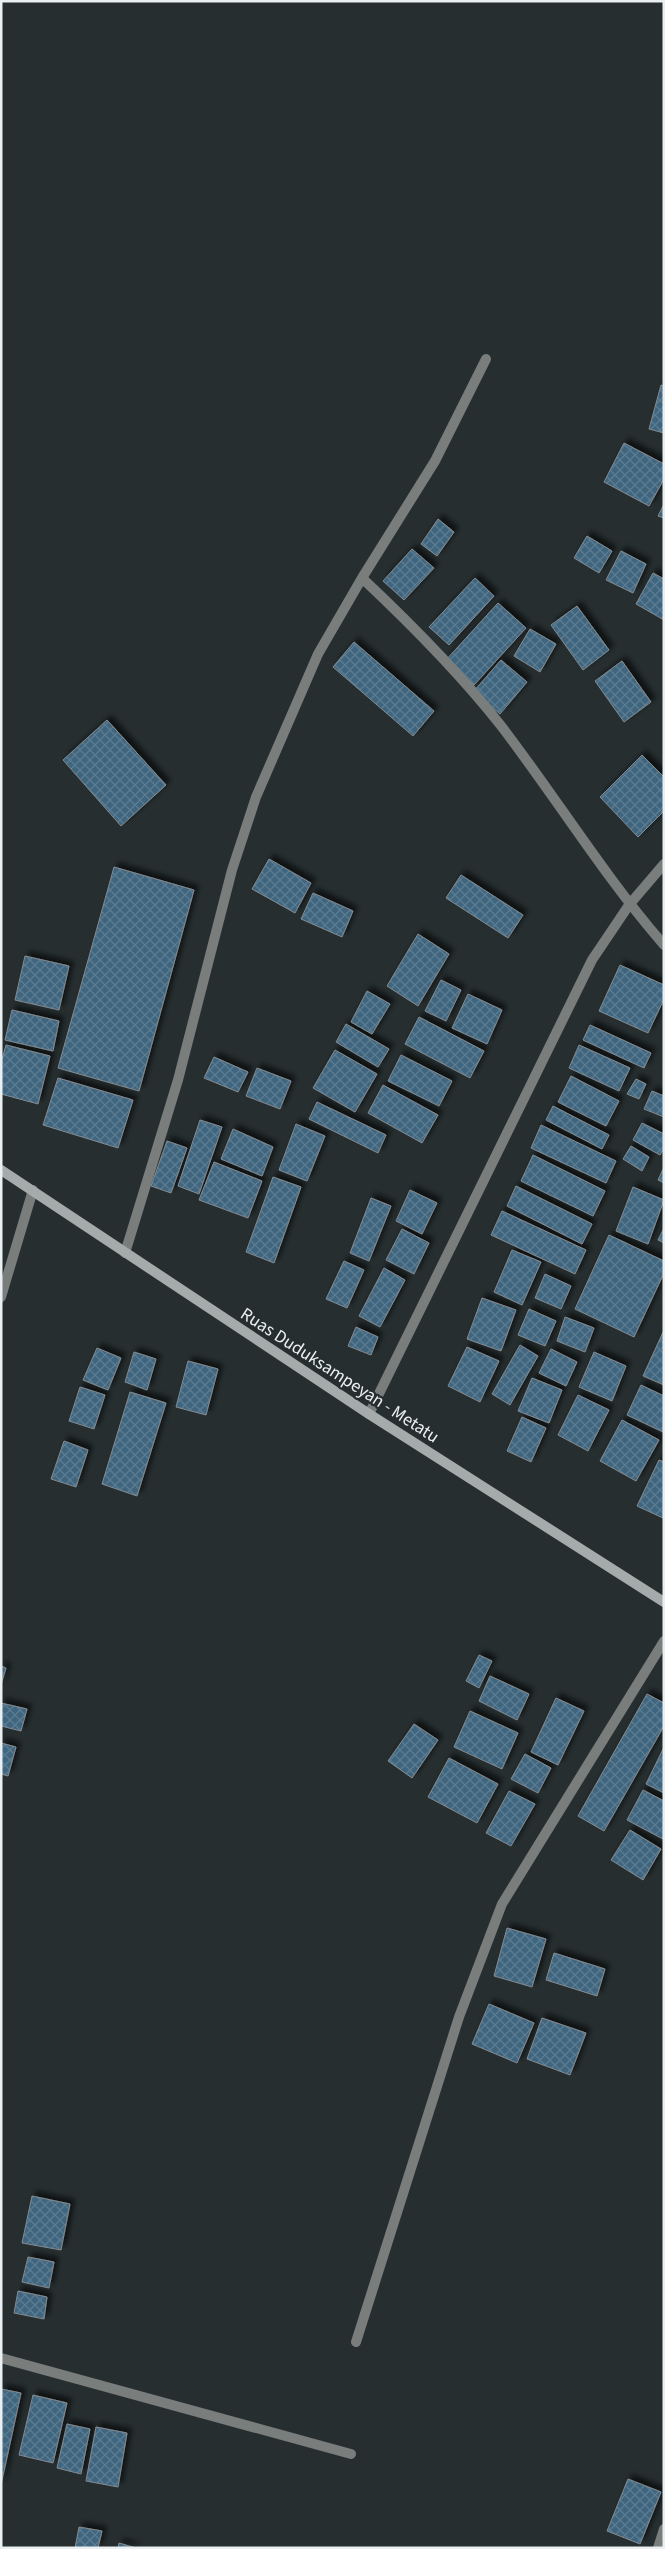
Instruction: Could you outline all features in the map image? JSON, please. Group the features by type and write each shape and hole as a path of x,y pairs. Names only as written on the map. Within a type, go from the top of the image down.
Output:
{"main road":[{"name":"Ruas Duduksampeyan - Metatu","path":"1,1170 34,1190 124,1253 369,1414 664,1602"}],"street":[{"path":"124,1253 178,1080 232,870 256,797 318,654 362,578 435,461 486,359"},
{"path":"362,578 421,634 501,726 629,905 664,945"},
{"path":"369,1414 592,960 629,905 664,864"},
{"path":"1,1297 34,1190"},
{"path":"356,2342 459,2017 502,1904 664,1641"},
{"path":"1,2358 351,2454"},
{"path":"658,2548 664,2529"}],"building":[{"path":"661,385 664,386 664,433 649,429"},
{"path":"624,443 664,464 664,479 649,506 604,482"},
{"path":"664,504 664,518 658,516"},
{"path":"438,519 454,532 437,556 421,544"},
{"path":"587,536 612,551 599,573 574,558"},
{"path":"412,549 434,568 404,600 383,581"},
{"path":"621,551 646,564 633,593 606,580"},
{"path":"653,573 664,579 664,620 636,604"},
{"path":"475,578 494,596 449,645 429,627"},
{"path":"498,603 526,628 474,685 446,660"},
{"path":"577,606 609,650 583,670 551,625"},
{"path":"530,629 556,644 540,672 514,656"},
{"path":"354,642 434,711 413,736 333,667"},
{"path":"501,660 527,682 500,714 474,691"},
{"path":"622,661 651,702 624,722 595,681"},
{"path":"107,720 166,785 121,826 63,760"},
{"path":"642,755 664,777 664,811 638,837 600,797"},
{"path":"269,859 311,883 295,913 252,889"},
{"path":"114,867 194,890 139,1091 58,1068"},
{"path":"461,875 523,915 508,938 446,898"},
{"path":"313,893 353,911 342,937 301,919"},
{"path":"418,934 449,954 418,1006 387,986"},
{"path":"25,956 69,966 59,1010 15,1000"},
{"path":"620,965 664,985 664,999 648,1033 599,1011"},
{"path":"441,980 461,990 446,1021 425,1011"},
{"path":"367,991 390,1004 372,1034 351,1022"},
{"path":"468,994 502,1010 487,1044 452,1028"},
{"path":"12,1010 59,1021 53,1051 5,1040"},
{"path":"419,1017 484,1051 470,1078 405,1044"},
{"path":"346,1024 389,1049 378,1067 336,1042"},
{"path":"590,1025 651,1053 644,1068 583,1040"},
{"path":"6,1045 50,1056 38,1104 1,1094 1,1063"},
{"path":"579,1045 630,1068 619,1091 569,1068"},
{"path":"335,1050 377,1074 355,1112 313,1088"},
{"path":"401,1055 452,1081 439,1106 388,1081"},
{"path":"214,1057 248,1072 238,1092 204,1078"},
{"path":"257,1068 291,1081 280,1109 246,1096"},
{"path":"571,1076 619,1101 606,1126 558,1102"},
{"path":"58,1078 133,1100 118,1148 43,1125"},
{"path":"636,1079 646,1084 639,1099 627,1094"},
{"path":"383,1085 438,1115 422,1143 368,1113"},
{"path":"652,1091 664,1096 664,1117 644,1109"},
{"path":"317,1102 386,1135 378,1153 309,1119"},
{"path":"553,1106 609,1135 602,1149 546,1120"},
{"path":"200,1120 222,1127 199,1194 178,1186"},
{"path":"642,1123 664,1134 664,1148 660,1155 633,1140"},
{"path":"296,1124 325,1136 307,1181 279,1170"},
{"path":"541,1125 616,1161 606,1183 531,1148"},
{"path":"233,1129 273,1147 262,1176 221,1159"},
{"path":"167,1141 187,1148 171,1193 151,1186"},
{"path":"631,1146 649,1157 642,1171 623,1159"},
{"path":"533,1155 605,1191 593,1216 521,1181"},
{"path":"214,1162 262,1181 248,1218 199,1200"},
{"path":"664,1167 664,1183 658,1180"},
{"path":"273,1177 301,1187 274,1263 246,1252"},
{"path":"516,1186 592,1224 582,1244 507,1206"},
{"path":"633,1187 664,1200 648,1244 616,1231"},
{"path":"410,1190 437,1203 422,1234 396,1221"},
{"path":"371,1198 391,1206 369,1261 350,1253"},
{"path":"502,1211 586,1250 575,1274 491,1235"},
{"path":"664,1228 664,1243 658,1240"},
{"path":"402,1229 429,1243 414,1274 386,1260"},
{"path":"609,1235 664,1261 664,1273 634,1337 575,1309"},
{"path":"512,1250 541,1262 522,1305 494,1292"},
{"path":"344,1261 364,1270 347,1308 326,1299"},
{"path":"384,1268 405,1280 380,1327 359,1316"},
{"path":"545,1274 571,1286 561,1309 535,1298"},
{"path":"482,1298 516,1310 501,1351 467,1339"},
{"path":"529,1309 556,1321 545,1346 518,1335"},
{"path":"565,1317 594,1328 585,1352 557,1341"},
{"path":"356,1327 378,1337 371,1355 348,1346"},
{"path":"664,1330 664,1385 643,1376"},
{"path":"520,1345 538,1356 510,1405 492,1394"},
{"path":"467,1347 499,1361 480,1402 448,1386"},
{"path":"97,1348 121,1358 108,1390 83,1380"},
{"path":"551,1349 577,1362 566,1386 539,1373"},
{"path":"134,1352 156,1359 147,1390 125,1382"},
{"path":"594,1352 626,1366 612,1401 579,1387"},
{"path":"188,1361 218,1369 206,1415 176,1407"},
{"path":"532,1378 562,1390 549,1423 518,1411"},
{"path":"641,1385 664,1396 663,1432 627,1415"},
{"path":"80,1387 105,1395 94,1429 69,1421"},
{"path":"130,1392 166,1403 137,1496 102,1484"},
{"path":"578,1395 609,1410 588,1451 558,1435"},
{"path":"522,1417 546,1428 531,1462 507,1451"},
{"path":"622,1420 659,1440 636,1481 600,1461"},
{"path":"64,1441 88,1450 76,1487 51,1479"},
{"path":"659,1460 664,1462 663,1518 637,1506"},
{"path":"479,1655 492,1661 479,1688 466,1681"},
{"path":"1,1666 6,1668 1,1685"},
{"path":"490,1676 529,1694 517,1720 479,1701"},
{"path":"647,1694 664,1703 664,1726 604,1831 578,1816"},
{"path":"556,1698 584,1711 558,1765 531,1752"},
{"path":"1,1703 27,1709 21,1731 1,1726"},
{"path":"470,1711 518,1733 502,1769 454,1747"},
{"path":"414,1724 438,1740 412,1778 388,1761"},
{"path":"1,1743 16,1747 8,1776 1,1774"},
{"path":"664,1747 664,1793 646,1784"},
{"path":"525,1754 551,1768 538,1793 511,1779"},
{"path":"449,1758 498,1784 477,1823 428,1797"},
{"path":"643,1790 664,1801 663,1839 627,1820"},
{"path":"509,1791 535,1804 511,1846 486,1833"},
{"path":"630,1830 661,1849 643,1880 611,1860"},
{"path":"507,1928 546,1939 532,1987 494,1976"},
{"path":"554,1953 605,1969 597,1996 546,1980"},
{"path":"489,2004 534,2023 517,2063 472,2044"},
{"path":"542,2018 586,2033 570,2075 527,2059"},
{"path":"32,2196 70,2204 61,2250 22,2243"},
{"path":"28,2257 54,2262 49,2288 22,2282"},
{"path":"18,2291 47,2297 44,2319 14,2313"},
{"path":"1,2389 21,2393 1,2485"},
{"path":"33,2395 67,2403 53,2463 19,2455"},
{"path":"67,2424 90,2429 81,2474 57,2468"},
{"path":"96,2427 127,2433 118,2487 86,2481"},
{"path":"628,2479 661,2492 640,2544 607,2531"},
{"path":"79,2527 102,2531 98,2548 75,2548"},
{"path":"119,2543 136,2548 118,2548"}]}
